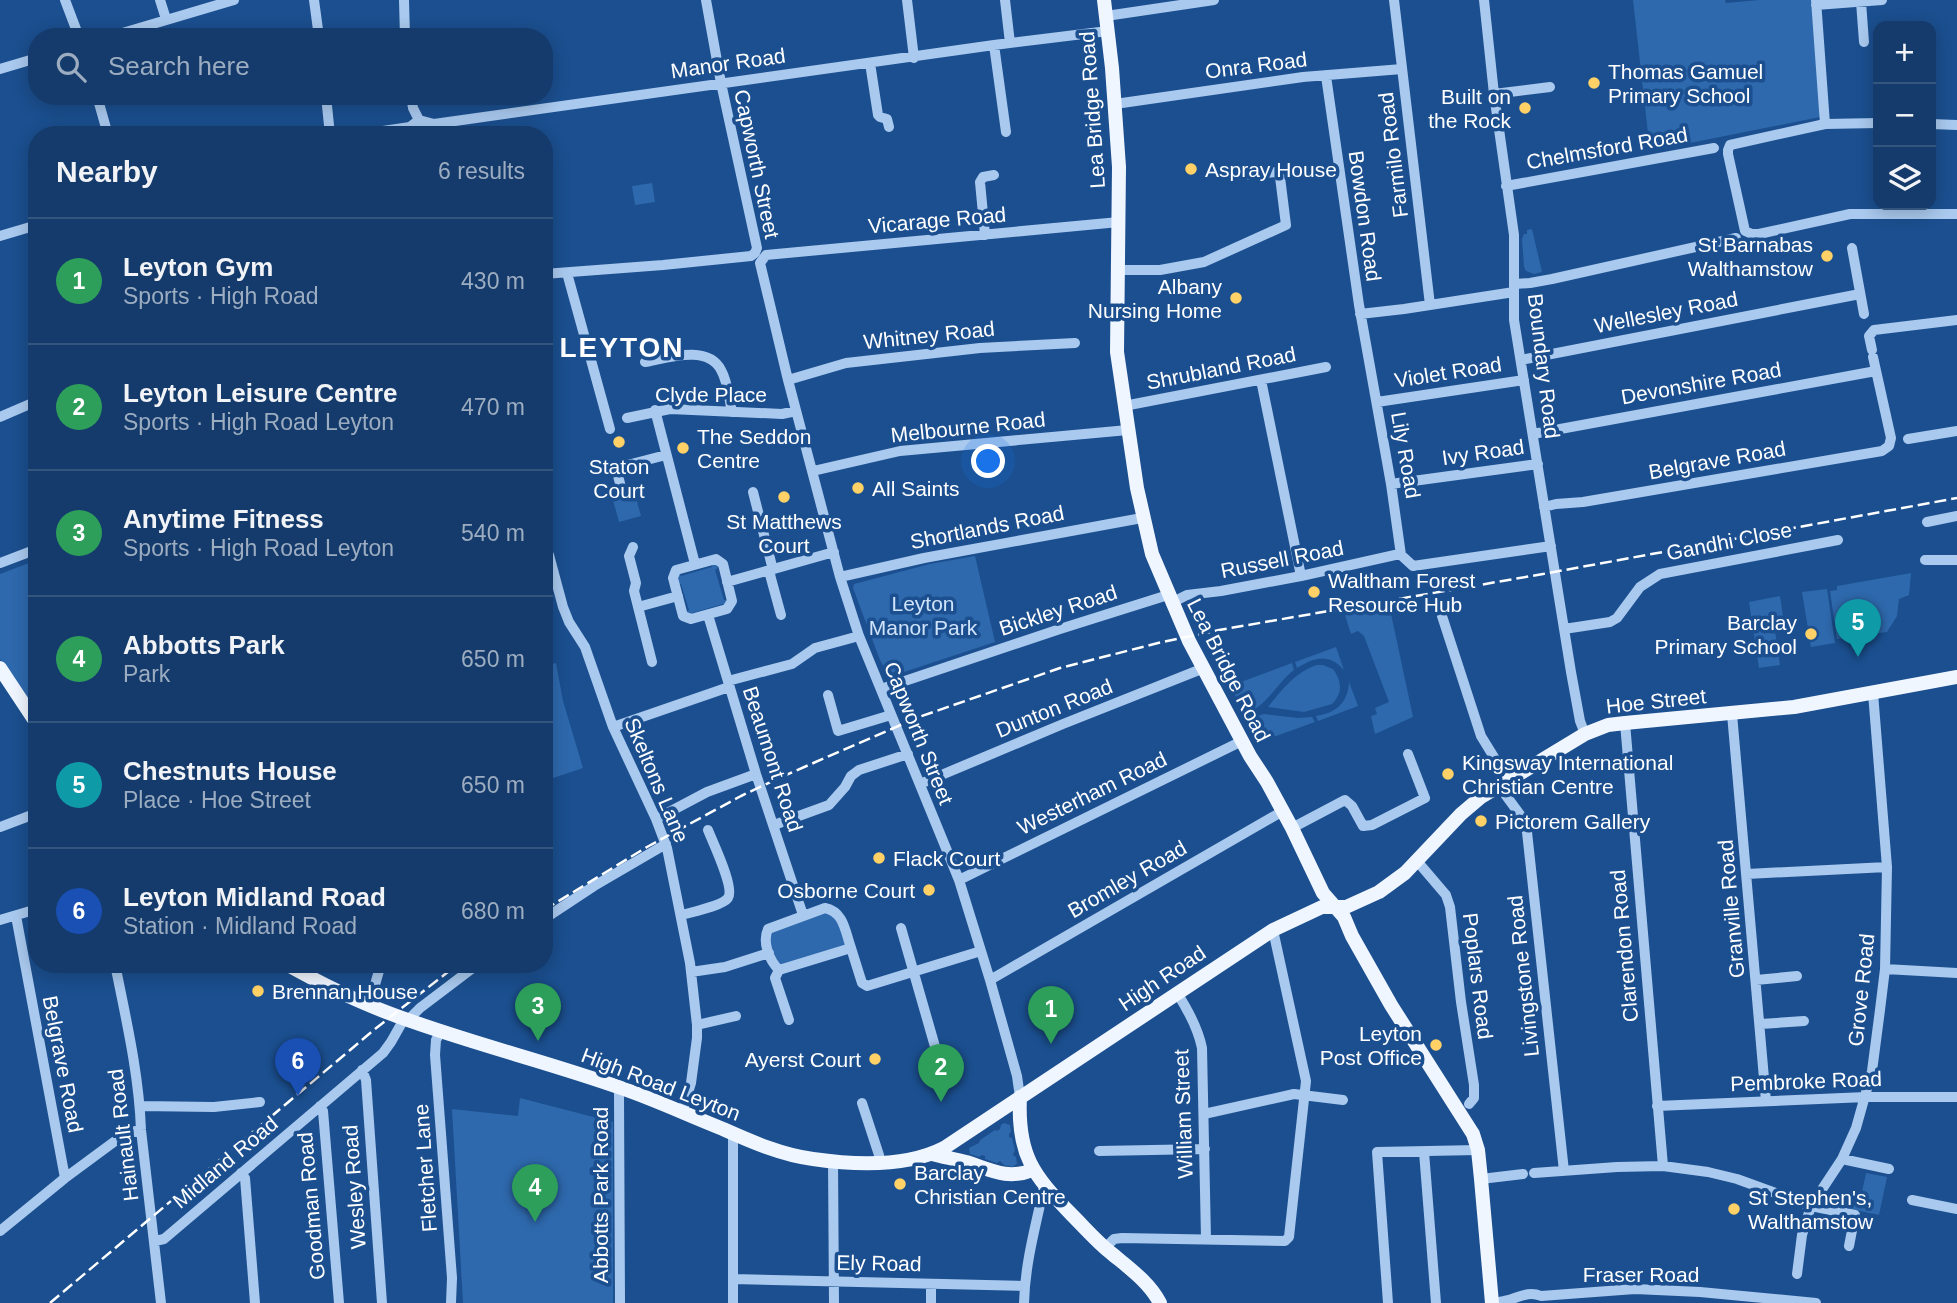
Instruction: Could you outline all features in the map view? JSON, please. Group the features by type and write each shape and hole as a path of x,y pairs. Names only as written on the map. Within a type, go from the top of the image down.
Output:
{"main road":[{"name":"Lea Bridge Road","path":"1104,0 1119,167 1117,352 1143,518 1152,554 1169,599 1242,741 1292,828 1323,894 1344,918 1397,1015 1471,1130 1478,1150 1492,1303"},
{"path":"0,668 28,710"},
{"name":"Hoe Street","path":"1333,906 1346,907 1394,883 1461,814 1504,783 1585,734 1608,725 1794,707 1957,677"},
{"name":"High Road","path":"1020,1097 1273,930 1322,907 1333,906"},
{"name":"High Road Leyton","path":"302,973 369,1005 406,1019 621,1088 733,1134 793,1155 833,1161 879,1163 932,1154 1020,1097"},
{"path":"1020,1097 1021,1140 1033,1170 1044,1187 1105,1248 1147,1284 1160,1303"},
{"path":"955,1141 962,1161"},
{"path":"932,1154 1002,1174 1020,1175 1033,1170"}],"street":[{"path":"65,0 76,28"},
{"path":"160,0 166,19"},
{"path":"138,28 234,0"},
{"path":"314,0 318,28"},
{"path":"404,0 405,28"},
{"name":"Capworth Street","path":"706,0 760,265 840,577 859,636 959,880 1017,1076 1020,1097"},
{"path":"907,0 914,58"},
{"path":"1005,0 1010,43"},
{"path":"1106,16 1214,0"},
{"name":"Farmilo Road","path":"1394,0 1430,305"},
{"path":"1484,1 1496,0"},
{"path":"1825,124 1816,2 1882,0"},
{"name":"Boundary Road","path":"1484,1 1514,235 1513,307 1564,629 1578,710 1585,734"},
{"path":"1861,2 1864,42"},
{"name":"Manor Road","path":"411,126 419,120 434,124 1010,43 1108,32"},
{"path":"994,46 1006,132"},
{"path":"0,69 28,61"},
{"path":"870,63 878,115 887,119 889,127"},
{"name":"Onra Road","path":"1115,104 1303,77 1402,69"},
{"name":"Bowdon Road","path":"1326,76 1360,314 1370,362"},
{"path":"1494,94 1550,87"},
{"path":"100,105 105,126"},
{"path":"327,105 329,126"},
{"path":"412,105 419,120"},
{"path":"1740,235 1728,148 1735,144 1825,124 1873,123"},
{"path":"1936,124 1957,125"},
{"name":"Chelmsford Road","path":"1506,186 1714,148"},
{"path":"1118,270 1160,270 1204,262 1286,225 1280,177 1277,173 1240,175"},
{"path":"985,235 980,182 983,177 994,175"},
{"path":"1360,314 1430,305 1514,288 1740,235 1759,234 1841,215 1957,214"},
{"name":"Vicarage Road","path":"553,274 1119,222"},
{"path":"0,236 28,228"},
{"path":"1852,248 1864,314"},
{"name":"Clyde Place","path":"567,273 616,422 670,408 782,414 796,411"},
{"name":"Wellesley Road","path":"1521,360 1860,294"},
{"path":"1876,371 1869,339 1871,333 1879,329 1957,320"},
{"name":"Whitney Road","path":"788,380 846,363 981,348 1076,342"},
{"path":"645,362 696,354 713,359 723,373 732,412"},
{"name":"Lily Road","path":"1370,362 1401,555"},
{"name":"Shrubland Road","path":"1124,406 1326,367"},
{"name":"Devonshire Road","path":"1533,434 1876,371"},
{"name":"Belgrave Road","path":"1544,507 1881,451 1889,446 1891,441 1876,371"},
{"path":"1261,380 1301,576"},
{"name":"Violet Road","path":"1377,402 1524,380"},
{"path":"0,417 28,405"},
{"path":"654,410 695,564"},
{"name":"Melbourne Road","path":"813,471 900,452 1128,430"},
{"path":"1908,439 1957,430"},
{"path":"623,495 617,468 666,455"},
{"name":"Ivy Road","path":"1391,484 1538,464"},
{"path":"752,492 781,615"},
{"path":"1927,522 1957,516"},
{"name":"Shortlands Road","path":"840,577 924,558 1143,518"},
{"name":"Gandhi Close","path":"1564,629 1610,622 1617,618 1640,587 1660,575 1838,540"},
{"path":"1401,555 1413,565 1551,546"},
{"path":"633,547 629,556 636,583 634,592 652,662"},
{"path":"0,563 28,552"},
{"path":"727,582 834,552"},
{"name":"Russell Road","path":"1169,599 1401,555"},
{"path":"716,559 723,564 732,601 727,610 691,619 683,616 673,578 676,570 695,564 716,559"},
{"path":"1925,561 1957,560"},
{"name":"Skeltons Lane","path":"553,570 569,622 585,647 613,727 666,844 691,972 697,1025 691,1083 682,1112"},
{"path":"638,607 678,596"},
{"name":"Bickley Road","path":"881,689 1060,628 1169,599"},
{"name":"Beaumont Road","path":"708,615 756,774 803,915"},
{"name":"Livingstone Road","path":"1442,616 1481,736 1527,832 1564,1171"},
{"path":"613,727 728,684 792,664 815,648 859,636"},
{"name":"Dunton Road","path":"920,784 1204,668"},
{"name":"Grove Road","path":"1797,1274 1801,1235 1811,1206 1842,1159 1856,1128 1872,1071 1885,970 1887,867 1873,693"},
{"path":"828,695 838,731 891,715"},
{"name":"Granville Road","path":"1732,714 1766,1101"},
{"name":"Clarendon Road","path":"1625,723 1662,1166"},
{"name":"Westerham Road","path":"959,880 1242,741"},
{"path":"774,825 829,805 851,776 859,770 908,754"},
{"path":"1292,828 1345,800 1352,806 1363,826 1372,825 1425,798 1408,754"},
{"path":"656,819 707,792 756,774"},
{"name":"Bromley Road","path":"990,980 1283,811"},
{"path":"0,827 28,816"},
{"path":"681,915 722,902 730,895 731,890 708,830"},
{"path":"553,913 666,844"},
{"name":"Poplars Road","path":"1417,861 1446,895 1450,907 1475,1095 1469,1104"},
{"path":"1747,874 1887,867"},
{"path":"779,970 773,964 764,936 768,929 825,908 834,910 841,918 862,983 866,986 981,951"},
{"path":"0,920 28,912"},
{"name":"Belgrave Road","path":"16,916 65,1178"},
{"path":"901,928 938,1057"},
{"path":"1105,1248 1114,1239 1122,1238 1285,1241 1289,1237 1306,1081 1273,930"},
{"path":"789,1020 775,978 779,970 850,948"},
{"path":"691,972 725,967 769,953"},
{"path":"1885,970 1957,973"},
{"name":"Hainault Road","path":"118,973 140,1106 161,1303"},
{"path":"369,1005 378,973"},
{"name":"Midland Road","path":"155,1241 164,1239 362,1070 387,1048 406,1019 466,973"},
{"path":"1756,980 1797,976"},
{"name":"William Street","path":"1177,993 1201,1039 1206,1239"},
{"path":"697,1025 736,1016"},
{"path":"1760,1024 1804,1021"},
{"name":"Fletcher Lane","path":"441,1031 436,1040 435,1055 452,1278 451,1303"},
{"name":"Wesley Road","path":"362,1070 366,1080 382,1303"},
{"name":"Abbotts Park Road","path":"620,1303 621,1088"},
{"path":"1204,1114 1294,1094 1343,1100"},
{"name":"Pembroke Road","path":"1657,1106 1866,1097 1957,1097"},
{"path":"140,1106 214,1107 260,1102"},
{"path":"862,1103 879,1155 879,1163"},
{"name":"Goodman Road","path":"320,1106 323,1111 338,1303"},
{"path":"0,1231 126,1133 141,1130"},
{"path":"733,1134 733,1303"},
{"path":"1099,1151 1205,1149"},
{"path":"1388,1303 1377,1152 1478,1150"},
{"path":"1424,1152 1436,1303"},
{"path":"1842,1159 1889,1169"},
{"path":"833,1161 834,1303"},
{"path":"1481,1179 1616,1167 1662,1166 1708,1172 1737,1179 1811,1206 1855,1215 1849,1245"},
{"path":"241,1173 245,1178 255,1303"},
{"path":"1024,1303 1024,1286 1044,1187"},
{"path":"1912,1200 1957,1209"},
{"name":"Ely Road","path":"733,1279 1024,1286"},
{"path":"932,1284 932,1303"},
{"name":"Fraser Road","path":"1492,1303 1534,1293 1541,1296 1635,1289 1816,1303"}],"green space":[{"path":"1633,0 1725,0 1726,3 1812,0 1820,117 1650,151"},
{"path":"652,183 655,202 635,205 632,186"},
{"path":"1532,229 1542,272 1534,274 1526,271 1524,267 1522,239 1527,230"},
{"path":"635,494 641,516 619,522 613,500"},
{"name":"Leyton Manor Park","path":"975,556 995,642 889,677 880,660 853,588 854,584 930,564"},
{"path":"28,563 28,704 0,659 0,574"},
{"path":"712,564 718,568 715,570 724,600 727,600 724,606 723,604 692,615 685,612 689,610 681,584 678,584 679,573 681,576 712,567"},
{"path":"1911,573 1909,595 1899,599 1897,616 1887,632 1837,639 1830,591 1837,590 1837,586"},
{"path":"1827,589 1835,643 1811,647 1802,592"},
{"path":"1780,596 1785,629 1775,631 1780,665 1759,668 1749,602"},
{"path":"1390,609 1413,717 1375,734 1371,716 1377,714 1375,708 1389,702 1364,636 1358,631 1351,634 1345,615"},
{"path":"1336,647 1344,670 1333,661 1322,658 1297,668 1295,662"},
{"path":"556,663 563,701 583,768 553,778 553,664"},
{"path":"1292,663 1294,670 1265,701 1245,713 1230,686"},
{"path":"1317,665 1333,669 1338,678 1340,691 1332,704 1304,712 1268,707 1295,677"},
{"path":"1349,682 1358,706 1318,721 1316,716 1340,706 1346,696"},
{"path":"1264,714 1312,717 1315,722 1260,742 1248,719"},
{"path":"834,910 851,948 779,970 773,964 768,929"},
{"path":"520,1098 613,1122 613,1303 463,1303 452,1109 518,1116"},
{"path":"1004,1123 1010,1125 1009,1137 1012,1138 1015,1150 1013,1155 1017,1164 1012,1167 1000,1161 997,1163 985,1159 982,1155 979,1157 970,1154 969,1148 1000,1129"},
{"path":"1866,1173 1887,1177 1879,1215 1846,1208 1847,1199 1860,1201"}],"railway":[{"path":"553,904 647,847 779,778 919,717 1060,668 1219,630 1957,498"},
{"path":"50,1303 375,1029 447,973"}],"place":[{"name":"Thomas Gamuel Primary School","path":"1594,83"},
{"name":"Built on the Rock","path":"1525,108"},
{"name":"Aspray House","path":"1191,169"},
{"name":"St Barnabas Walthamstow","path":"1827,256"},
{"name":"Albany Nursing Home","path":"1236,298"},
{"name":"Staton Court","path":"619,442"},
{"name":"The Seddon Centre","path":"683,448"},
{"name":"All Saints","path":"858,488"},
{"name":"St Matthews Court","path":"784,497"},
{"name":"Waltham Forest Resource Hub","path":"1314,592"},
{"name":"Barclay Primary School","path":"1811,634"},
{"name":"Chestnuts House","path":"1858,657"},
{"name":"Kingsway International Christian Centre","path":"1448,774"},
{"name":"Pictorem Gallery","path":"1481,821"},
{"name":"Flack Court","path":"879,858"},
{"name":"Osborne Court","path":"929,890"},
{"name":"Brennan House","path":"258,991"},
{"name":"Anytime Fitness","path":"538,1041"},
{"name":"Leyton Gym","path":"1051,1044"},
{"name":"Leyton Post Office","path":"1436,1045"},
{"name":"Ayerst Court","path":"875,1059"},
{"name":"Leyton Midland Road","path":"298,1096"},
{"name":"Leyton Leisure Centre","path":"941,1102"},
{"name":"Barclay Christian Centre","path":"900,1184"},
{"name":"St Stephen's, Walthamstow","path":"1734,1209"},
{"name":"Abbotts Park","path":"535,1222"}],"district":[{"name":"LEYTON","path":"622,347"}]}
